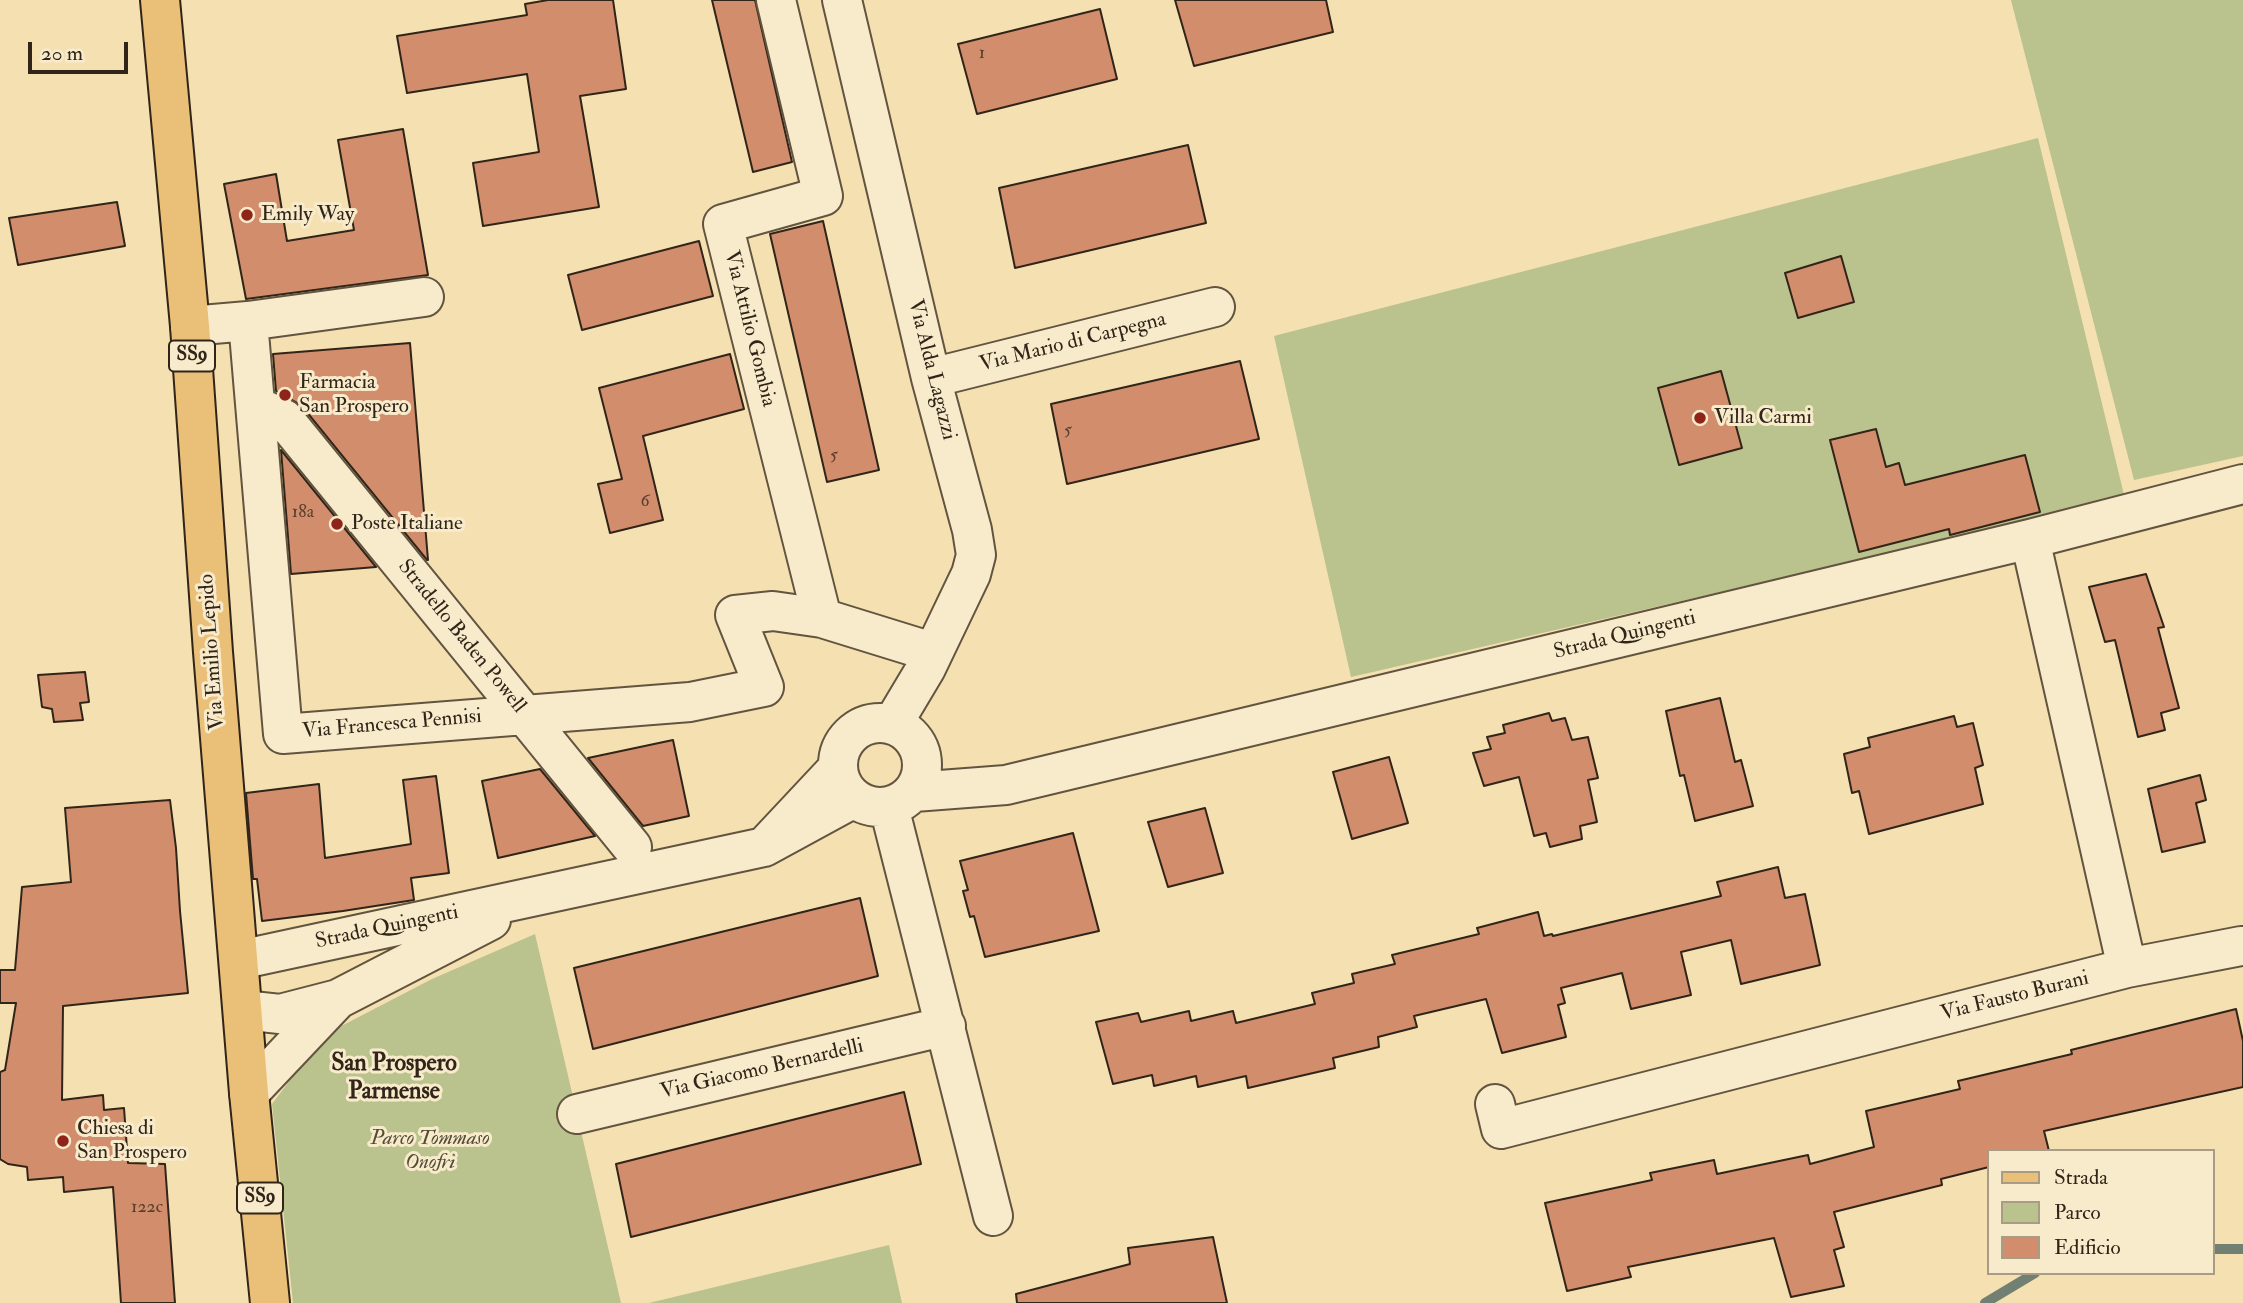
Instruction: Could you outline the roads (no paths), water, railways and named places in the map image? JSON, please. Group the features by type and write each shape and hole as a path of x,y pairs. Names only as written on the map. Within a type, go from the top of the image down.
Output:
{"main road":[{"name":"Via Emilio Lepido","path":"160,0 190,326 249,1093 270,1303"}],"street":[{"name":"Via Attilio Gombia","path":"776,0 823,195 723,224 822,618"},
{"name":"Via Alda Lagazzi","path":"842,0 931,378 972,530 976,555 971,574 932,652 906,737"},
{"path":"190,326 248,321 424,297"},
{"name":"Via Mario di Carpegna","path":"931,378 1215,307"},
{"name":"Via Francesca Pennisi","path":"248,321 283,734 690,702 764,687 735,615 773,611 822,618"},
{"name":"Stradello Baden Powell","path":"256,406 285,419 632,847"},
{"name":"Strada Quingenti","path":"239,960 764,847 874,791 1006,785 2030,539 2243,484"},
{"path":"2030,539 2127,968 2241,946"},
{"path":"822,618 932,652"},
{"path":"993,1216 946,1026 874,791 839,755 854,732 879,723 1006,785"},
{"path":"874,791 919,782 922,760 906,737"},
{"name":"Strada Quingenti","path":"243,1010 280,1014 338,999 536,896"},
{"name":"Via Fausto Burani","path":"1495,1104 1501,1129 2127,968"},
{"name":"Strada Quingenti","path":"249,1093 338,999"},
{"name":"Via Giacomo Bernardelli","path":"577,1114 946,1026"}],"waterway":[{"path":"2215,1249 2243,1249"},
{"path":"1985,1303 2032,1275"}],"place":[{"name":"Emily Way","path":"247,215"},
{"name":"Farmacia San Prospero","path":"285,395"},
{"name":"Villa Carmi","path":"1700,418"},
{"name":"Poste Italiane","path":"337,524"},
{"name":"Chiesa di San Prospero","path":"63,1141"}],"district":[{"name":"San Prospero Parmense","path":"394,1079"}],"park label":[{"name":"Parco Tommaso Onofri","path":"430,1151"}]}
